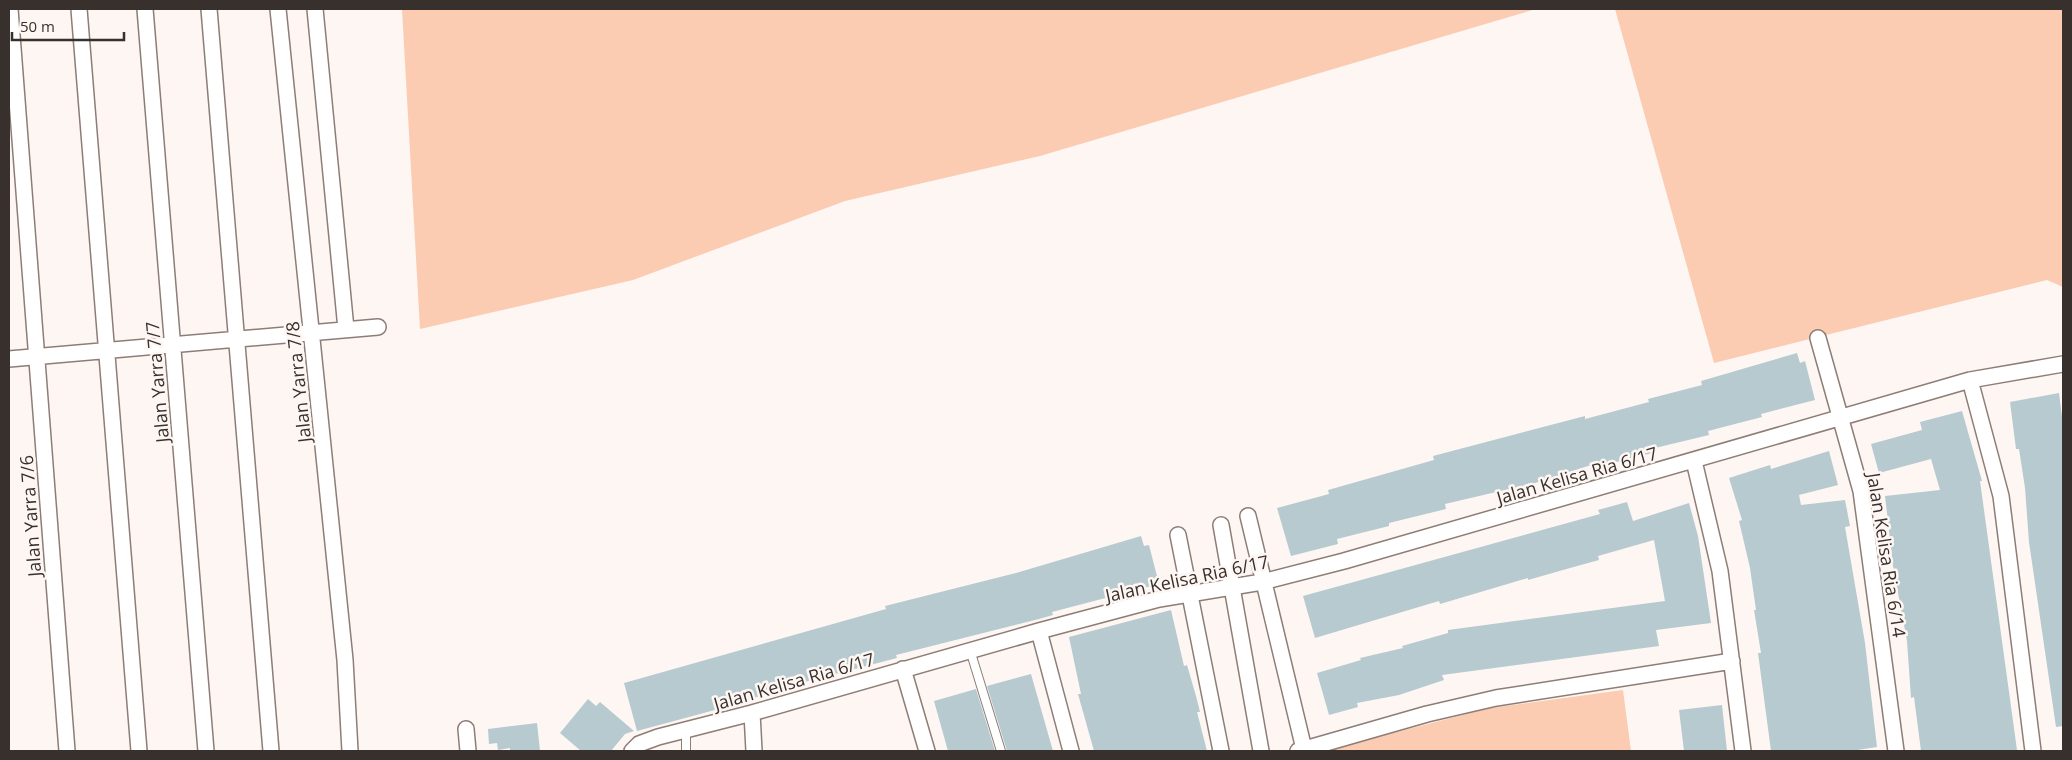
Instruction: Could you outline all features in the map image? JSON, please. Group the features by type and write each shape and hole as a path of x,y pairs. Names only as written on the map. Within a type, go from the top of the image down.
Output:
{"street":[{"name":"Jalan Yarra 7/6","path":"10,9 67,751"},
{"path":"78,9 139,751"},
{"name":"Jalan Yarra 7/7","path":"145,9 206,751"},
{"path":"209,9 271,751"},
{"name":"Jalan Yarra 7/8","path":"278,9 345,660 350,751"},
{"path":"316,9 346,330"},
{"path":"9,359 378,327"},
{"name":"Jalan Kelisa Ria 6/14","path":"1818,338 1860,491 1896,751"},
{"name":"Jalan Kelisa Ria 6/17","path":"632,751 639,744 686,730 1039,631 1189,593 1262,582 1344,561 1970,380 2063,364"},
{"path":"1970,380 2001,496 2033,751"},
{"path":"1694,461 1710,522 1720,571 1743,751"},
{"path":"1248,516 1301,750 1427,714 1496,698 1732,661"},
{"path":"1221,525 1230,587 1261,751"},
{"path":"1178,536 1221,751"},
{"path":"1039,631 1071,751"},
{"path":"903,670 927,751"},
{"path":"752,713 754,751"},
{"path":"466,729 468,751"}],"lane":[{"path":"970,650 1001,751"},
{"path":"686,730 686,751"}],"shaded area":[{"path":"402,9 1536,9 1040,156 845,201 633,280 420,329"},
{"path":"1615,9 2063,9 2063,287 2047,280 1714,363"},
{"path":"1623,690 1631,751 1323,751 1490,708"}],"building":[{"path":"1797,353 1800,363 1805,361 1815,400 1761,414 1762,417 1708,431 1709,435 1655,448 1656,452 1609,464 1609,462 1588,466 1535,483 1445,504 1446,509 1389,523 1389,526 1337,539 1338,544 1291,556 1277,508 1329,494 1328,490 1434,460 1433,456 1585,416 1585,419 1649,402 1648,399 1702,385 1701,381"},
{"path":"2059,393 2063,425 2063,726 2056,727 2029,542 2025,488 2019,449 2016,449 2010,402"},
{"path":"1962,411 1982,481 1980,481 2017,750 1921,751 1914,697 1911,698 1907,641 1893,566 1885,496 1940,490 1931,459 1879,473 1871,444 1922,430 1920,422"},
{"path":"1829,451 1838,485 1799,495 1801,505 1845,500 1850,526 1845,527 1865,643 1877,747 1851,751 1771,751 1758,653 1761,653 1750,568 1739,521 1742,520 1729,478 1770,465 1771,469"},
{"path":"1627,502 1633,521 1689,503 1698,536 1711,623 1656,630 1659,646 1442,675 1444,680 1399,695 1357,703 1358,707 1329,715 1317,673 1361,660 1360,658 1403,648 1402,646 1448,633 1448,630 1665,601 1654,540 1598,556 1599,560 1528,580 1528,578 1440,604 1439,601 1315,638 1303,596 1600,514 1598,510"},
{"path":"1141,536 1144,546 1149,545 1159,584 1052,612 1053,615 1039,619 896,655 897,658 789,686 789,689 736,702 737,704 637,731 624,683 886,609 885,606 1016,573"},
{"path":"1171,610 1184,666 1187,665 1196,696 1200,712 1197,712 1207,751 1094,751 1078,694 1081,694 1069,637"},
{"path":"1031,674 1053,751 1007,751 987,686"},
{"path":"976,689 995,751 948,751 934,701"},
{"path":"588,699 596,706 600,702 634,731 625,734 611,751 581,751 560,733"},
{"path":"1722,705 1727,751 1684,751 1679,710"},
{"path":"537,723 540,751 510,751 510,748 498,750 497,743 489,744 488,729"}]}
